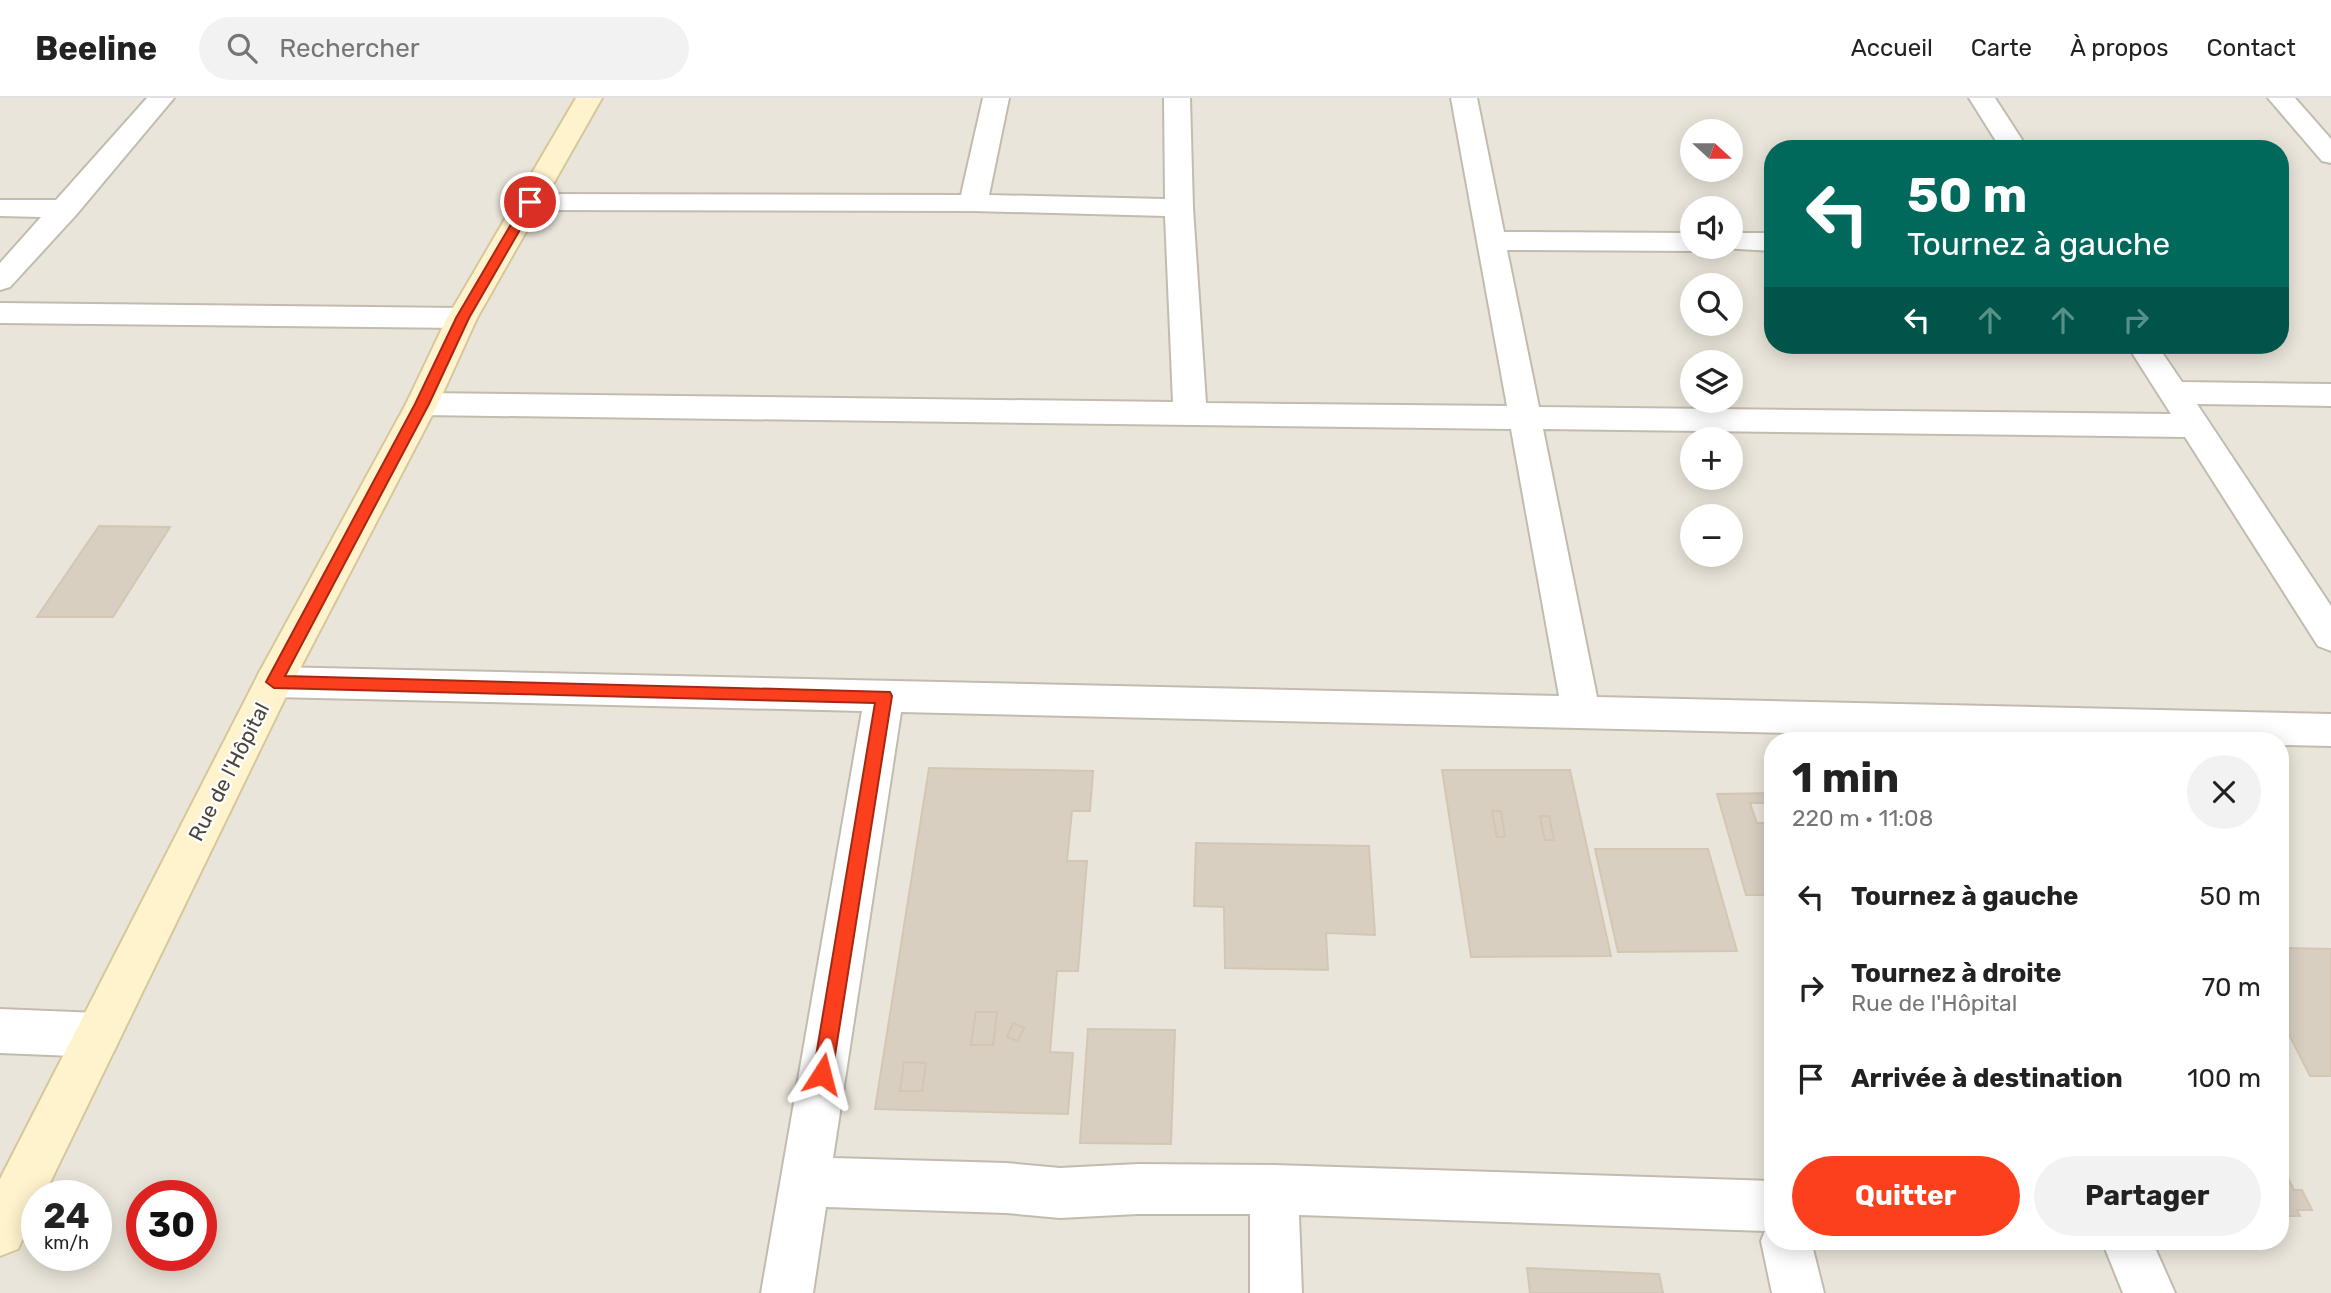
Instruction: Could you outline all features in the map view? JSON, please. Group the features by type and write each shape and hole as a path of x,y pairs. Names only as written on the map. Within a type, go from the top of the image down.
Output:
{"main road":[{"name":"Rue de l'Hôpital","path":"0,1231 274,682 422,404 462,318 589,98"}],"street":[{"path":"0,281 161,98"},
{"path":"974,203 996,98"},
{"path":"1177,98 1179,208 1190,413"},
{"path":"1464,98 1581,712"},
{"path":"1982,98 2009,140"},
{"path":"2281,98 2331,155"},
{"path":"530,202 974,203 1179,208"},
{"path":"0,208 66,209"},
{"path":"1492,241 1680,242"},
{"path":"1743,242 1764,242"},
{"path":"0,313 462,318"},
{"path":"2148,354 2331,636"},
{"path":"2174,393 2331,395"},
{"path":"422,404 2195,426"},
{"path":"274,682 1581,712 1917,730 2331,730"},
{"path":"786,1293 884,696"},
{"path":"0,1031 98,1035"},
{"path":"805,1182 1006,1188 1060,1194 1138,1189 1274,1190 1764,1206"},
{"path":"1274,1190 1276,1293"},
{"path":"1788,1250 1798,1293"},
{"path":"2131,1250 2149,1293"}],"shaded area":[{"path":"0,98 2331,98 2331,1293 0,1293"}],"building":[{"path":"99,526 170,527 113,617 37,617"},
{"path":"929,768 1093,771 1090,811 1072,811 1067,861 1087,861 1078,971 1057,971 1050,1052 1073,1053 1068,1114 875,1109","holes":["976,1012 997,1012 993,1045 971,1045","1013,1023 1024,1028 1018,1041 1007,1037","904,1062 926,1063 922,1091 900,1091"]},
{"path":"1442,770 1570,770 1611,956 1471,957","holes":["1492,811 1501,811 1505,837 1497,837","1540,816 1549,816 1554,840 1545,840"]},
{"path":"1764,793 1764,803 1750,803 1757,823 1764,823 1764,895 1746,895 1717,794"},
{"path":"1492,811 1501,811 1505,837 1497,837"},
{"path":"1540,816 1549,816 1554,840 1545,840"},
{"path":"1196,843 1369,846 1375,935 1326,933 1328,970 1225,968 1224,907 1194,906"},
{"path":"1595,849 1708,849 1737,951 1618,952"},
{"path":"2289,948 2331,949 2331,1076 2310,1076 2289,1035"},
{"path":"976,1012 997,1012 993,1045 971,1045"},
{"path":"1013,1023 1024,1028 1018,1041 1007,1037"},
{"path":"1088,1029 1175,1030 1171,1144 1080,1143"},
{"path":"904,1062 926,1063 922,1091 900,1091"},
{"path":"2289,1180 2294,1190 2302,1190 2312,1210 2297,1210 2300,1216 2289,1216"},
{"path":"1527,1268 1659,1274 1663,1293 1530,1293"}],"route":[{"path":"530,202 462,318 422,404 274,682 884,696 822,1074"}]}
